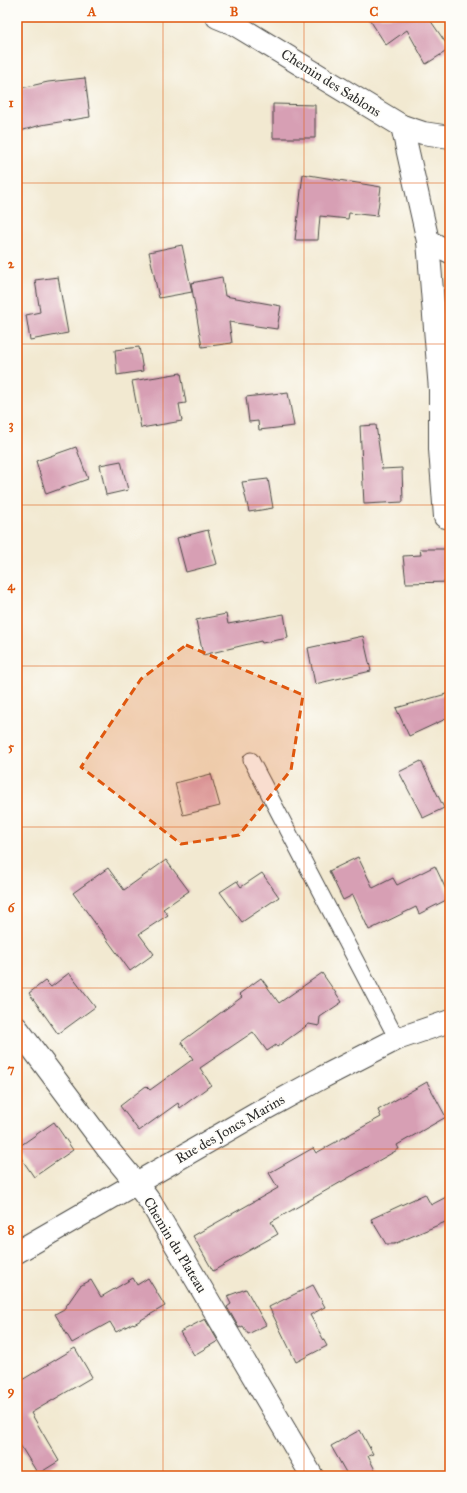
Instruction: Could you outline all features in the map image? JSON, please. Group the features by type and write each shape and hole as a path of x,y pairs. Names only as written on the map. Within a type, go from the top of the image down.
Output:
{"street":[{"name":"Chemin des Sablons","path":"217,17 234,24 402,126 423,133 450,138"},
{"path":"402,126 428,241 440,390 440,449 445,517"},
{"path":"428,241 450,252"},
{"name":"Rue des Joncs Marins","path":"17,1252 270,1106 397,1039 450,1021"},
{"name":"Chemin du Plateau","path":"17,1028 107,1148 152,1203 312,1476"}],"lane":[{"path":"251,760 397,1039"}],"highlighted area":[{"path":"186,645 303,695 291,770 239,835 181,844 81,767 141,679"}],"building":[{"path":"368,17 428,17 450,49 426,64 407,30 386,45"},
{"path":"85,78 90,117 41,125 17,132 17,89 48,82"},
{"path":"273,104 315,105 315,138 273,138"},
{"path":"303,174 381,187 377,216 349,213 348,219 320,216 318,240 295,240"},
{"path":"182,245 192,292 159,298 149,252"},
{"path":"58,277 68,333 30,340 26,315 40,312 35,280"},
{"path":"222,277 225,296 281,306 277,329 229,322 232,343 202,347 191,283"},
{"path":"139,347 143,371 117,375 115,350"},
{"path":"181,373 186,403 179,404 182,421 141,428 132,381"},
{"path":"288,393 294,426 259,430 258,421 249,422 246,397"},
{"path":"376,425 382,469 402,468 403,502 364,504 360,426"},
{"path":"76,447 88,479 46,494 36,461"},
{"path":"121,461 128,490 106,495 100,465"},
{"path":"268,479 273,508 249,512 242,482"},
{"path":"208,530 217,564 186,572 177,538"},
{"path":"420,549 448,549 450,582 406,583 403,556 421,555"},
{"path":"226,614 228,624 284,614 288,638 262,643 261,641 203,655 196,620"},
{"path":"363,636 371,671 315,684 308,648"},
{"path":"450,693 450,717 409,736 396,708"},
{"path":"421,761 444,808 423,818 399,772"},
{"path":"211,774 220,806 183,815 175,783"},
{"path":"358,857 373,888 393,878 397,885 435,866 450,898 419,914 416,907 369,930 353,895 343,900 329,871"},
{"path":"166,860 189,891 163,909 168,915 139,934 154,954 130,971 73,893 108,868 124,890"},
{"path":"262,873 279,897 242,922 220,892 237,881 241,887"},
{"path":"69,973 95,1007 58,1034 29,993 45,981 51,987"},
{"path":"322,973 342,1002 320,1017 319,1026 309,1024 277,1047 276,1045 267,1051 253,1032 200,1068 211,1085 180,1108 178,1103 139,1131 120,1106 146,1086 150,1090 193,1059 181,1042 242,997 239,994 261,978 279,1003"},
{"path":"427,1082 446,1117 397,1145 399,1149 271,1222 278,1234 213,1271 193,1236 278,1188 269,1173 313,1148 316,1153 381,1117 378,1110"},
{"path":"54,1122 73,1150 34,1177 17,1152 17,1148"},
{"path":"425,1194 431,1205 450,1195 450,1220 394,1244 386,1244 371,1219"},
{"path":"133,1278 137,1285 148,1278 165,1306 134,1324 133,1323 116,1332 110,1322 72,1343 55,1314 64,1309 80,1286 91,1280 101,1297"},
{"path":"313,1285 325,1307 310,1315 327,1346 296,1362 269,1307"},
{"path":"246,1289 266,1325 248,1334 243,1326 239,1328 227,1307 231,1304 227,1296"},
{"path":"205,1319 218,1341 194,1355 180,1332"},
{"path":"75,1348 92,1377 31,1413 59,1461 38,1474 17,1440 17,1383"},
{"path":"360,1430 373,1454 368,1456 378,1476 348,1476 331,1446"}]}
